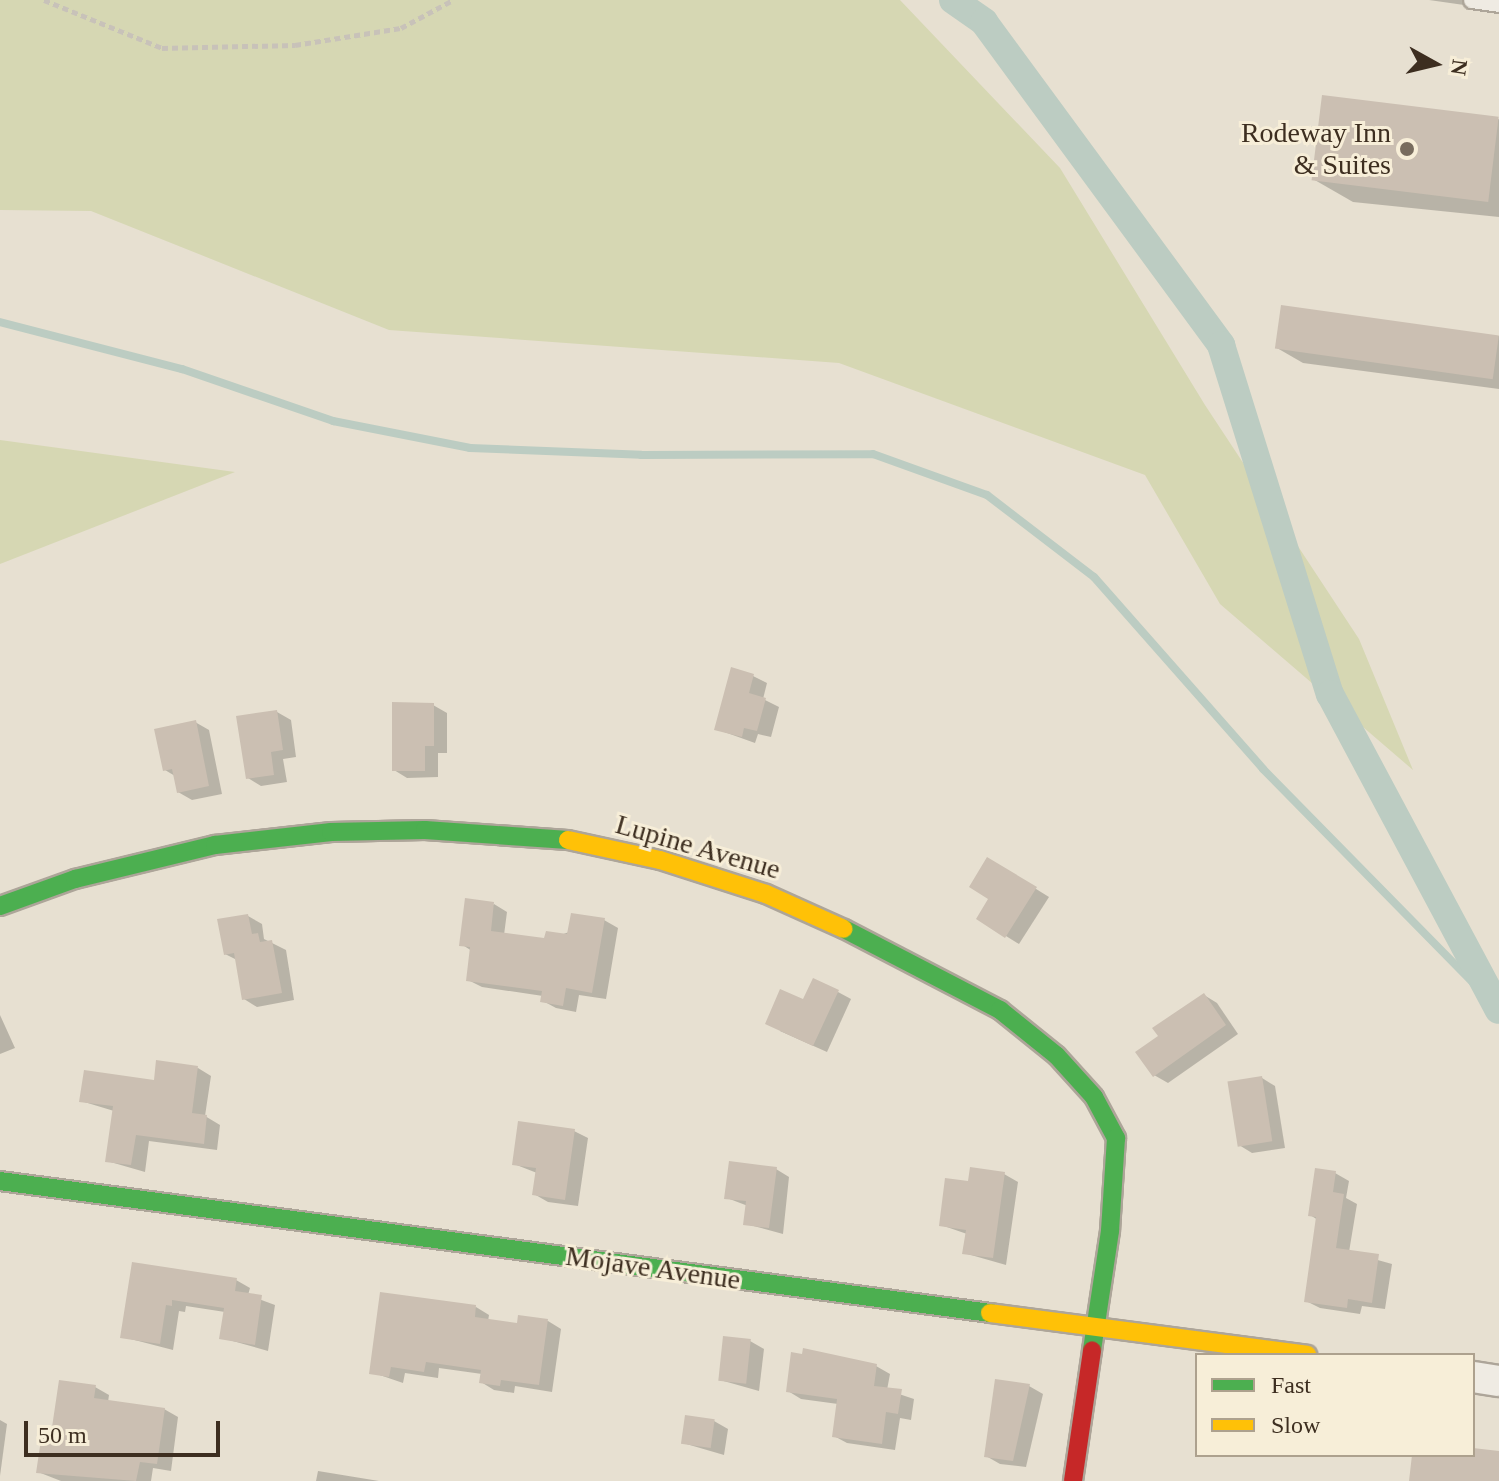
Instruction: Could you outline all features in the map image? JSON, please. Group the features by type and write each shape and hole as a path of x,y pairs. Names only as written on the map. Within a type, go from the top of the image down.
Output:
{"street":[{"name":"Lupine Avenue","path":"0,906 75,879 215,845 331,832 425,830 557,838 660,860 766,894 887,947 1000,1010 1057,1056 1094,1097 1116,1138 1115,1188 1073,1481"},
{"name":"Mojave Avenue","path":"0,1181 1292,1353"},
{"path":"1475,1377 1499,1381"}],"lane":[{"path":"1472,0 1499,4"}],"path":[{"path":"44,0 162,48 295,45 401,28 453,0"}],"green space":[{"path":"0,0 900,0 1060,168 1205,405 1359,639 1413,770 1220,604 1145,475 839,363 389,330 91,211 0,210"},
{"path":"0,440 235,472 0,564"}],"building":[{"name":"Rodeway Inn & Suites","path":"1322,95 1499,117 1488,202 1312,180"},
{"path":"1281,305 1499,336 1493,379 1275,349"},
{"path":"731,667 754,674 749,693 766,698 757,731 744,728 742,737 714,730"},
{"path":"392,702 434,703 434,746 425,746 425,771 392,771"},
{"path":"277,710 283,750 271,752 274,775 246,779 236,716"},
{"path":"196,720 209,786 177,793 172,769 163,771 154,729"},
{"path":"987,857 1037,887 1005,938 976,919 988,899 969,887"},
{"path":"465,898 494,902 491,931 544,938 546,931 567,934 571,913 605,918 592,993 566,988 563,1006 540,1002 542,991 466,981 470,947 459,946"},
{"path":"248,914 252,934 258,933 260,942 272,940 282,993 242,1000 234,953 224,955 217,919"},
{"path":"813,978 839,990 813,1046 765,1024 780,989 803,999"},
{"path":"1204,993 1226,1025 1153,1077 1135,1052 1158,1036 1152,1028"},
{"path":"156,1060 198,1066 192,1113 207,1115 204,1144 136,1135 131,1165 105,1162 113,1106 79,1102 84,1070 154,1080"},
{"path":"1262,1076 1272,1141 1238,1147 1227,1081"},
{"path":"518,1121 575,1129 565,1200 532,1195 536,1168 512,1165"},
{"path":"729,1161 777,1167 769,1228 743,1225 746,1201 724,1199"},
{"path":"970,1167 1005,1172 993,1258 962,1254 966,1230 939,1226 945,1178 968,1181"},
{"path":"1315,1168 1336,1171 1333,1192 1344,1194 1336,1248 1379,1254 1372,1303 1348,1299 1347,1308 1304,1302 1316,1217 1308,1216"},
{"path":"132,1262 237,1278 235,1291 262,1295 255,1345 219,1339 224,1308 172,1300 172,1306 166,1305 160,1344 120,1338"},
{"path":"380,1292 476,1305 475,1317 517,1323 518,1315 548,1319 539,1385 501,1380 500,1386 479,1383 481,1370 426,1362 424,1372 391,1367 389,1377 369,1374"},
{"path":"723,1336 751,1339 746,1384 718,1381"},
{"path":"803,1348 877,1364 874,1386 902,1389 898,1414 886,1412 882,1444 832,1437 837,1399 786,1392 791,1352 802,1354"},
{"path":"995,1379 1030,1384 1013,1461 984,1457"},
{"path":"59,1380 96,1385 94,1398 165,1408 157,1464 140,1462 136,1481 36,1473 42,1433 51,1434"},
{"path":"685,1415 715,1419 711,1448 681,1444"},
{"path":"1475,1448 1499,1451 1499,1481 1409,1481 1412,1457 1475,1457"}],"waterway":[{"path":"953,0 984,22 1221,345 1330,694 1499,1010"},
{"path":"0,322 182,369 333,421 470,448 641,455 873,454 987,495 1094,577 1263,769 1496,1006"}],"traffic: fast":[{"path":"0,906 75,879 215,845 331,832 425,830 568,840"},
{"path":"844,929 1000,1010 1057,1056 1094,1097 1116,1138 1110,1231 1092,1350"},
{"path":"0,1181 990,1313"}],"traffic: slow":[{"path":"568,840 660,860 766,894 844,929"},
{"path":"990,1313 1292,1353"}],"traffic: jam":[{"path":"1073,1481 1092,1350"}],"place":[{"name":"Rodeway Inn & Suites","path":"1407,149"}]}
